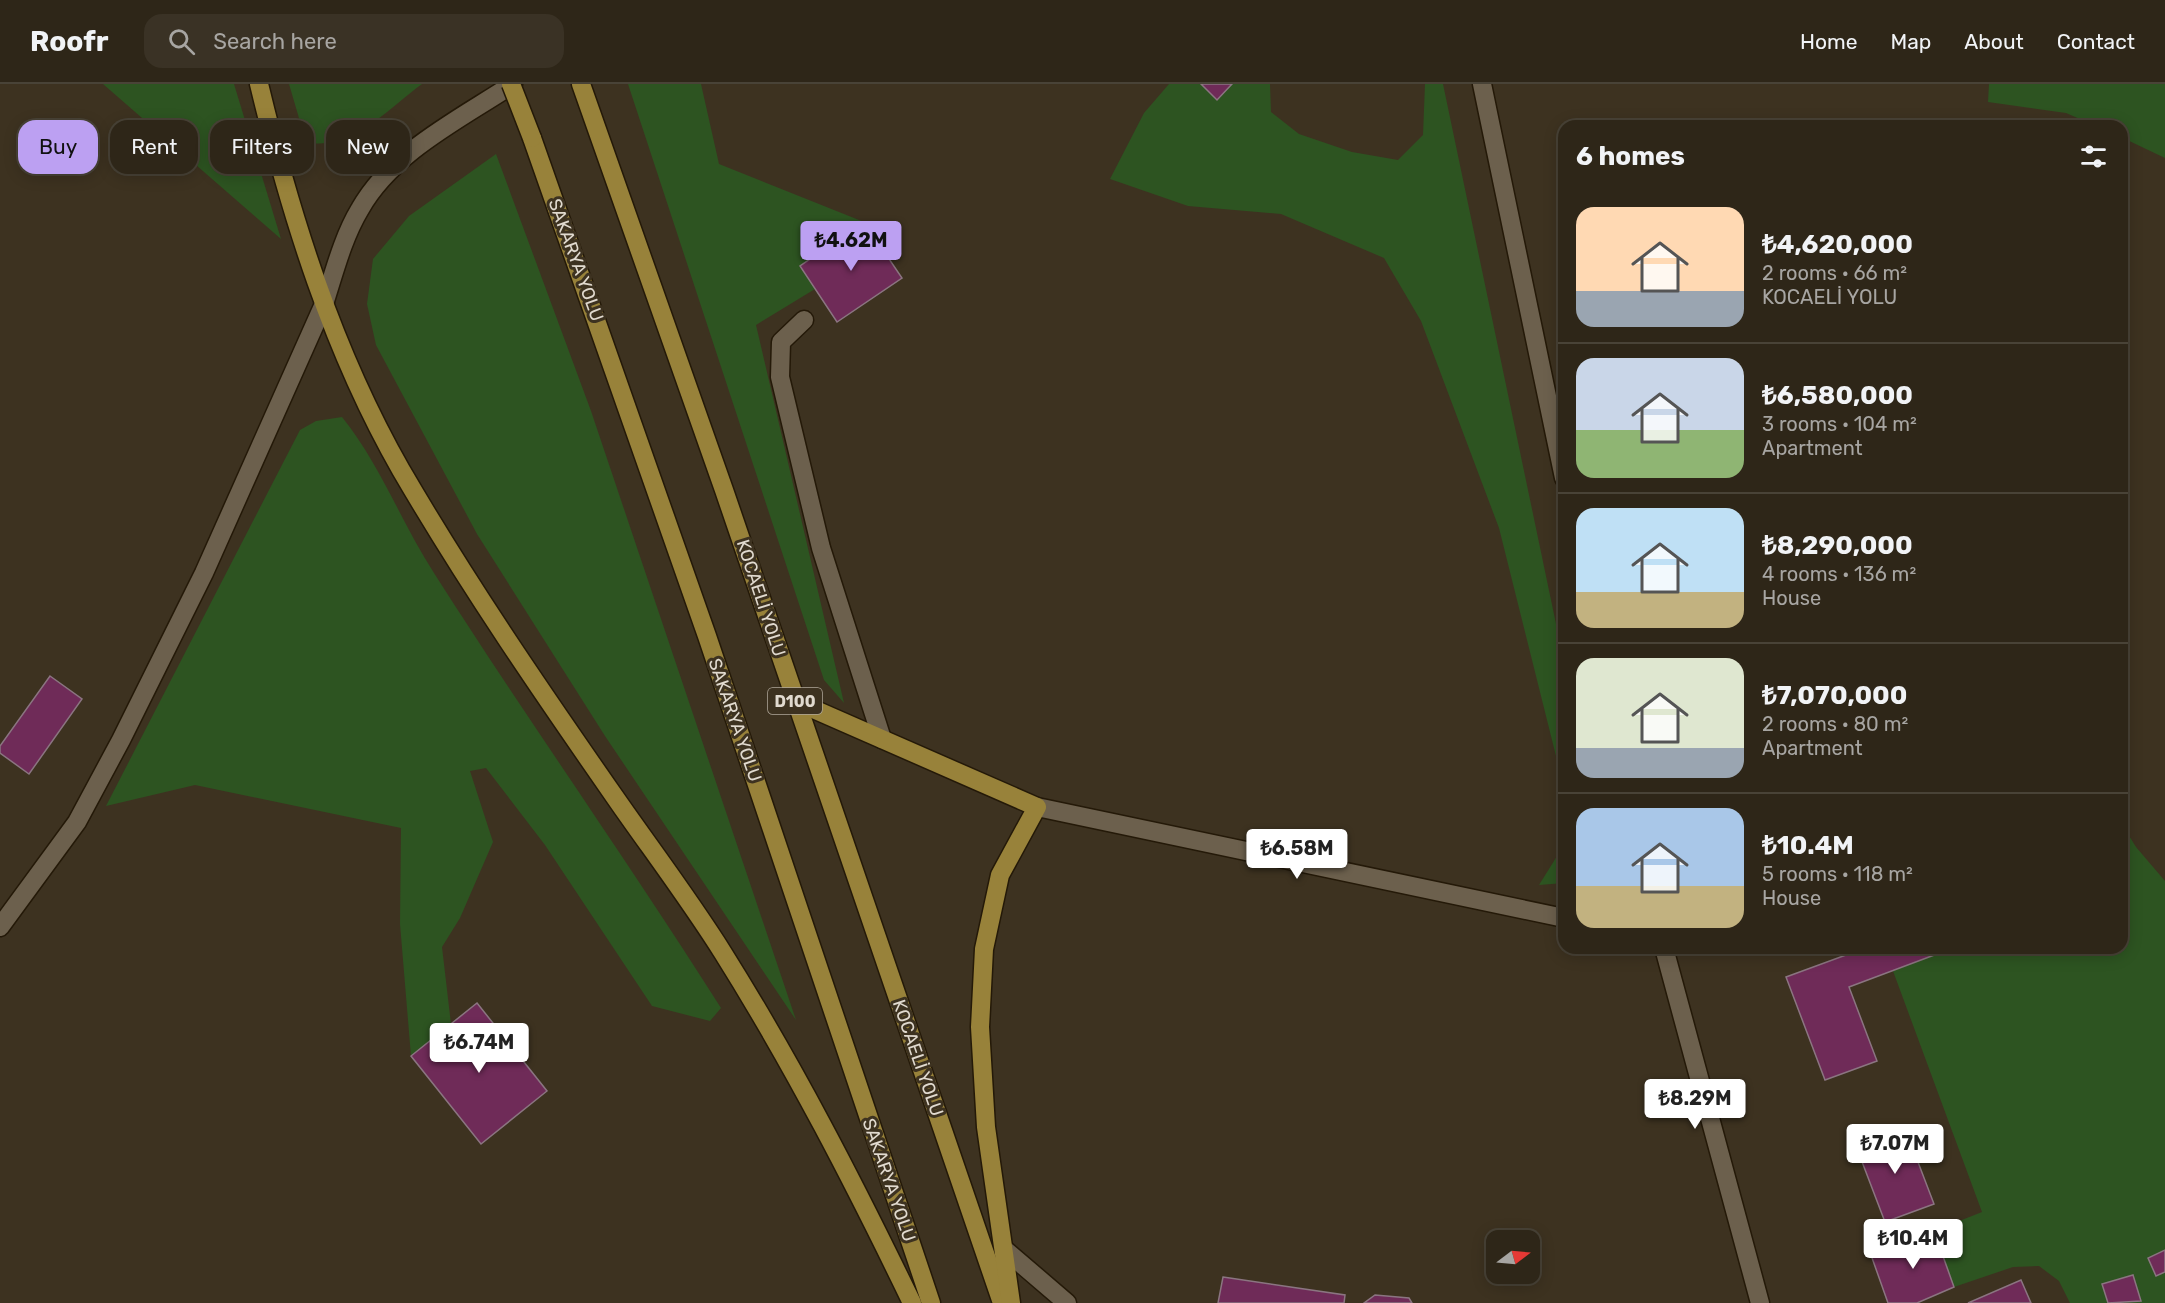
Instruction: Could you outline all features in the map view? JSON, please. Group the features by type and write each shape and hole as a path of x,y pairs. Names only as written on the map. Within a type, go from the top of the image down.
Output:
{"highway":[{"path":"259,84 275,148 324,304 360,389 400,468 510,646 721,950 838,1152 912,1303"},
{"name":"SAKARYA YOLU","path":"512,84 699,614 931,1303"},
{"name":"KOCAELİ YOLU","path":"584,92 724,490 1002,1303"},
{"path":"795,701 1038,807 1000,875 984,950 980,1027 986,1127 1011,1303"}],"street":[{"path":"0,927 78,822 121,740 204,573 324,304 360,209 384,176 419,146 512,84"},
{"path":"1482,84 1558,449"},
{"path":"804,320 781,342 780,377 821,548 882,739"},
{"path":"1038,807 1558,917"},
{"path":"1666,954 1760,1303"},
{"path":"1004,1249 1067,1303"}],"green space":[{"path":"103,84 234,84 245,120 210,120 210,174 261,174 281,239 198,167 198,120 144,120"},
{"path":"289,84 422,84 376,120 326,120 326,142 314,142 314,120 300,120"},
{"path":"628,84 701,84 719,164 864,222 800,266 815,289 756,325 844,703 824,680"},
{"path":"1169,84 1270,84 1271,112 1299,134 1352,152 1398,160 1423,135 1425,84 1443,84 1558,633 1558,764 1499,528 1421,321 1384,258 1281,214 1188,206 1110,179 1144,113"},
{"path":"1989,84 2165,84 2165,158 2128,140 2128,120 2082,120 2066,113 1988,102"},
{"path":"496,154 591,411 796,1020 605,736 477,534 376,345 367,304 373,259 409,216"},
{"path":"342,417 368,454 434,573 721,1008 710,1021 652,1006 545,845 486,768 470,771 493,842 460,918 442,947 451,1024 411,1056 400,924 401,828 195,785 106,806 300,430 316,421"},
{"path":"2128,834 2165,881 2165,1303 2070,1303 2059,1281 2039,1266 2013,1267 1954,1287 1934,1231 1982,1212 1893,971 1937,954 2128,954"},
{"path":"1558,855 1558,883 1539,885"}],"building":[{"path":"1201,84 1232,84 1217,100"},
{"path":"864,222 902,278 837,322 800,266"},
{"path":"50,676 82,699 29,774 0,753 0,746"},
{"path":"1849,954 1937,954 1849,987 1877,1061 1825,1080 1786,977"},
{"path":"477,1003 547,1091 481,1144 411,1056"},
{"path":"1905,1128 1934,1204 1885,1222 1856,1146"},
{"path":"1934,1231 1954,1287 1917,1303 1888,1303 1871,1255"},
{"path":"2165,1250 2165,1272 2156,1276 2148,1258"},
{"path":"2133,1275 2141,1301 2108,1303 2102,1284"},
{"path":"1223,1277 1345,1295 1344,1303 1218,1303"},
{"path":"2021,1280 2031,1303 1968,1303"},
{"path":"1375,1295 1409,1298 1412,1303 1364,1303"}]}
